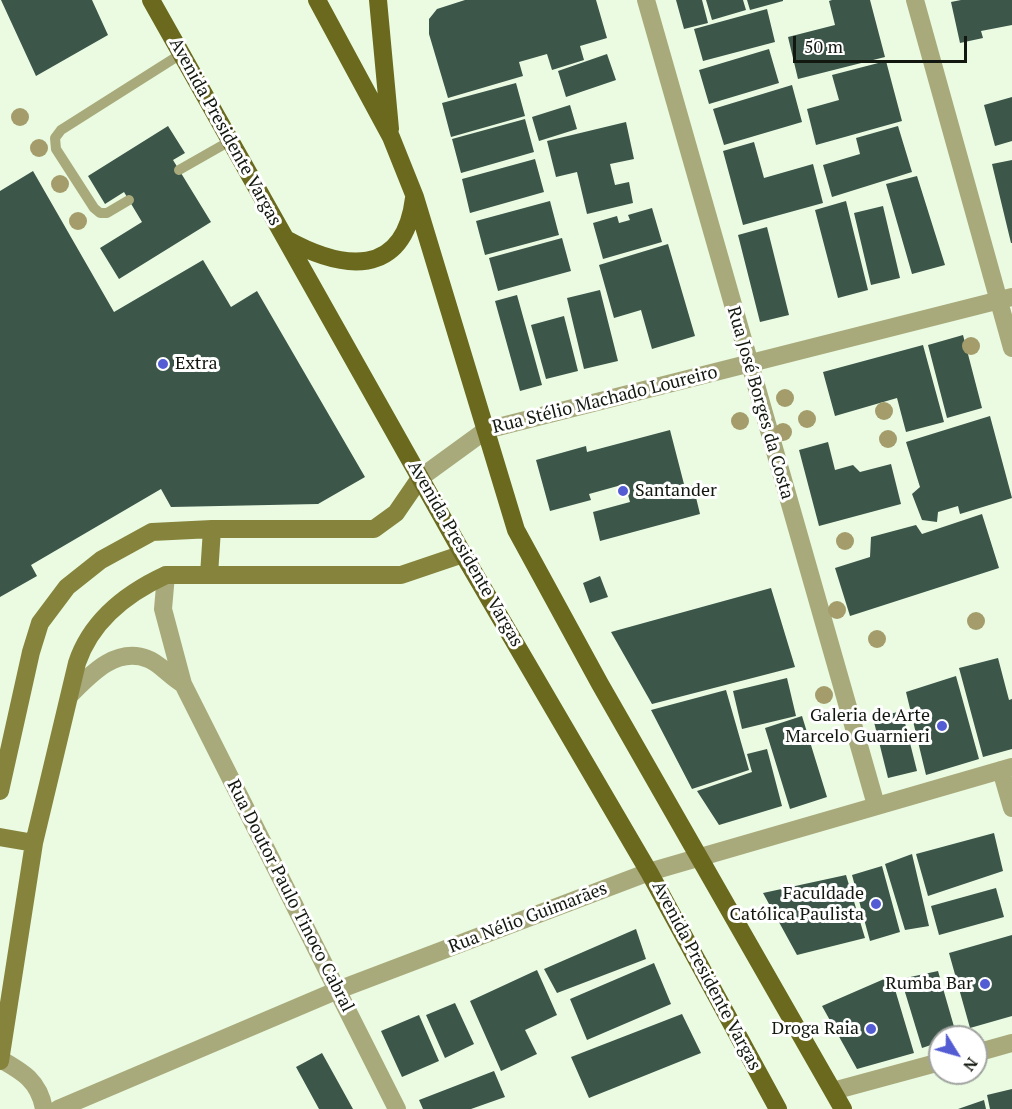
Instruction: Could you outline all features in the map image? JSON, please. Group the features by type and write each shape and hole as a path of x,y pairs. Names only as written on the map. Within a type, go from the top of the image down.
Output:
{"main road":[{"name":"Avenida Presidente Vargas","path":"151,0 463,554 649,872 778,1109"},
{"path":"316,0 390,137 415,197 516,530 600,684 843,1109"},
{"path":"378,0 390,137"},
{"path":"285,238 330,260 358,262 376,259 387,252 405,233 415,197"}],"street":[{"name":"Rua José Borges da Costa","path":"646,0 876,805"},
{"path":"915,0 1006,299 1012,348"},
{"name":"Rua Stélio Machado Loureiro","path":"420,478 486,430 1006,299"},
{"path":"0,791 31,652 40,623 67,587 101,560 152,532 212,529 374,529 396,513 420,478"},
{"path":"210,575 212,529"},
{"path":"44,1109 41,1093 30,1077 0,1060 34,843 84,642 112,609 142,586 166,575 401,575 463,554"},
{"name":"Rua Doutor Paulo Tinoco Cabral","path":"166,575 163,609 183,684 397,1109"},
{"name":"Rua Doutor Paulo Tinoco Cabral","path":"70,695 100,665 125,657 149,659 183,684"},
{"path":"1006,769 1012,808"},
{"name":"Rua Nélio Guimarães","path":"58,1109 338,990 649,872 1006,769"},
{"path":"0,837 34,843"},
{"path":"988,1050 1012,1043"},
{"path":"833,1091 928,1065"}],"lane":[{"path":"129,201 107,213 100,213 94,208 56,148 55,138 61,130 181,54"},
{"path":"179,170 230,141"}],"building":[{"path":"1,0 92,0 108,35 36,76"},
{"path":"465,0 596,0 607,38 580,46 584,60 552,70 547,54 519,62 523,76 448,98 429,34 429,19 437,9"},
{"path":"676,0 702,0 708,23 684,29"},
{"path":"706,0 743,0 746,10 712,20"},
{"path":"747,0 783,0 783,1 750,10"},
{"path":"870,0 885,57 798,79 788,37 835,25 829,1"},
{"path":"1012,0 1012,25 981,31 983,38 960,43 951,2"},
{"path":"767,9 775,42 703,61 694,29"},
{"path":"769,49 779,83 709,104 699,70"},
{"path":"607,54 616,80 566,97 558,71"},
{"path":"886,61 902,121 816,145 807,109 839,100 832,75"},
{"path":"516,83 525,116 451,137 442,103"},
{"path":"792,85 802,122 724,145 713,109"},
{"path":"1012,97 1012,141 995,146 984,105"},
{"path":"570,105 577,129 539,141 532,117"},
{"path":"525,119 534,152 461,173 452,139"},
{"path":"626,122 634,159 610,164 615,185 629,182 633,203 587,214 577,172 556,177 547,141"},
{"path":"168,126 185,153 173,160 211,222 119,279 100,248 142,222 124,192 105,204 88,176"},
{"path":"898,126 912,172 832,197 823,165 860,154 856,138"},
{"path":"754,142 764,178 813,164 823,203 743,225 723,151"},
{"path":"535,159 544,192 470,213 462,179"},
{"path":"1012,160 1012,243 1011,243 992,164"},
{"path":"33,171 114,312 203,260 231,307 257,291 365,477 318,504 171,507 161,489 31,565 37,576 0,597 0,191"},
{"path":"917,176 945,265 912,274 886,184"},
{"path":"550,201 559,235 485,255 476,221"},
{"path":"846,201 868,290 838,298 815,210"},
{"path":"883,206 900,278 871,285 854,213"},
{"path":"652,208 662,242 603,259 593,223 617,216 619,223 630,220 628,215"},
{"path":"767,227 789,315 760,322 738,235"},
{"path":"562,238 571,271 498,291 489,258"},
{"path":"668,244 695,336 652,349 641,310 614,318 599,265"},
{"path":"600,290 618,361 584,369 567,298"},
{"path":"517,295 542,385 520,391 495,301"},
{"path":"564,316 578,371 546,379 531,325"},
{"path":"963,335 982,408 947,418 928,345"},
{"path":"923,345 944,422 906,432 897,398 835,416 823,372"},
{"path":"990,416 1012,498 960,514 958,506 938,512 937,522 922,520 912,494 920,487 906,442"},
{"path":"670,430 685,488 693,485 700,514 600,541 593,512 630,502 625,484 589,494 591,500 550,511 536,460 586,446 587,452"},
{"path":"828,442 835,470 853,465 860,472 891,464 901,504 819,526 799,450"},
{"path":"982,514 999,568 850,616 835,568 870,557 871,537 916,525 922,534"},
{"path":"600,576 608,597 590,603 583,583"},
{"path":"771,588 795,667 652,704 611,632"},
{"path":"998,658 1009,700 1012,699 1012,749 983,757 959,668"},
{"name":"Galeria de Arte Marcelo Guarnieri","path":"956,676 979,759 926,775 906,692"},
{"path":"787,678 796,716 742,729 733,691"},
{"path":"726,690 749,770 692,789 651,710"},
{"path":"902,711 917,771 888,778 873,718"},
{"path":"802,716 827,797 790,809 765,728"},
{"path":"767,749 782,806 719,825 697,791 752,772 747,754"},
{"path":"994,833 1003,871 928,896 916,854"},
{"path":"912,854 929,926 905,930 885,864"},
{"name":"Faculdade Católica Paulista","path":"882,866 900,932 870,941 852,875"},
{"path":"846,875 865,938 797,955 763,893"},
{"path":"996,888 1004,917 939,935 931,906"},
{"path":"636,929 646,959 557,993 544,969"},
{"name":"Rumba Bar","path":"1012,935 1012,1016 980,1025 969,1025 949,953"},
{"path":"654,963 671,1004 587,1040 570,999"},
{"path":"537,970 557,1015 525,1030 537,1054 501,1071 470,1001"},
{"path":"938,971 954,1025 928,1025 928,1046 922,1048 901,979"},
{"name":"Droga Raia","path":"891,976 914,1053 857,1069 822,1006"},
{"path":"455,1003 474,1044 445,1058 426,1015"},
{"path":"682,1014 701,1053 589,1098 571,1057"},
{"path":"419,1015 439,1061 402,1077 381,1031"},
{"path":"322,1053 353,1109 319,1109 296,1067"},
{"path":"494,1071 505,1097 471,1109 423,1109 419,1100"},
{"path":"1012,1089 1012,1109 990,1109 987,1095"},
{"path":"984,1100 986,1109 958,1109"}],"place":[{"name":"Extra","path":"163,364"},
{"name":"Santander","path":"623,491"},
{"name":"Galeria de Arte Marcelo Guarnieri","path":"942,726"},
{"name":"Faculdade Católica Paulista","path":"876,904"},
{"name":"Rumba Bar","path":"985,984"},
{"name":"Droga Raia","path":"871,1029"}]}
